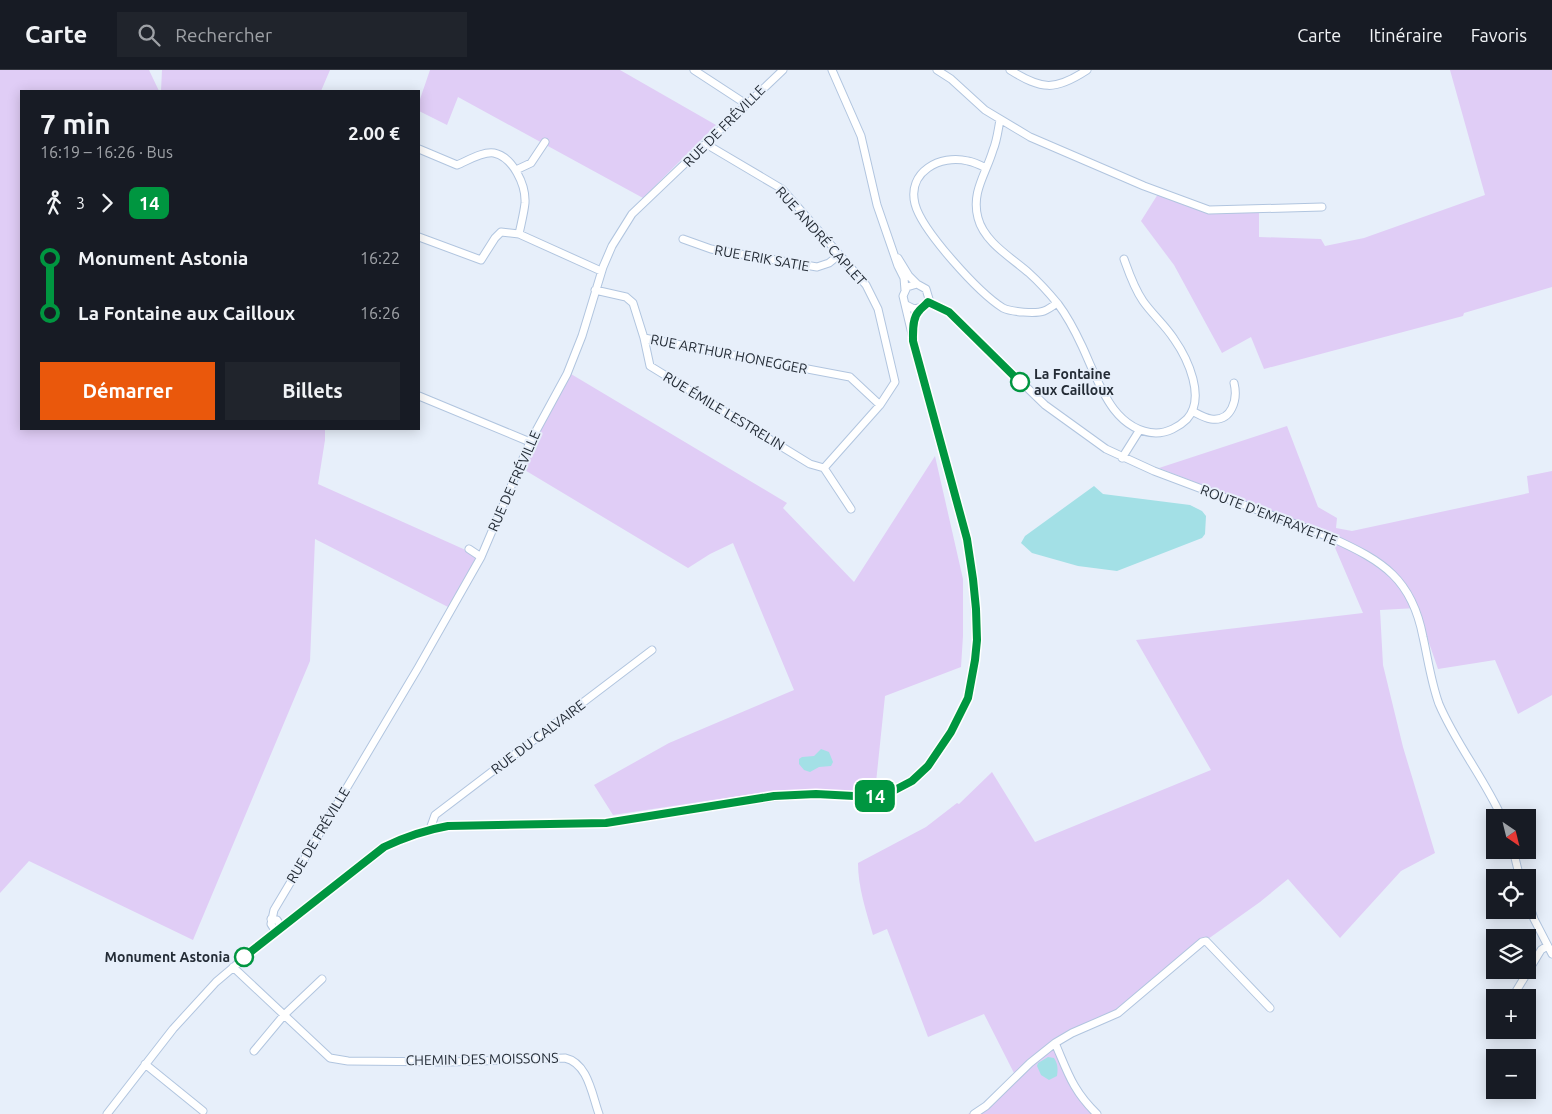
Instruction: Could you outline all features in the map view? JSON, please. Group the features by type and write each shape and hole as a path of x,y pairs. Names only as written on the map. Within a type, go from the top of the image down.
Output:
{"street":[{"path":"694,70 746,104"},
{"name":"RUE DE FRÉVILLE","path":"279,930 276,920 271,919 274,910 418,668 481,557 530,442 567,374 582,336 601,271 612,246 632,214 783,70"},
{"path":"107,1114 184,1017 232,967 384,847 407,836 448,826 606,823 774,796 816,794 873,797 893,791 912,781 928,766 951,732 968,698 977,640 973,579 967,539 903,299 905,290 904,278 877,205 861,136 832,70"},
{"path":"937,70 951,79 985,110 1030,137 1144,186 1209,210 1322,207"},
{"path":"1010,70 1033,83 1051,86 1071,80 1087,70"},
{"path":"1000,120 993,150 979,184 975,204 978,220 982,228 991,239 1031,274 1057,303 1081,344 1104,395 1113,409 1140,430 1161,433 1170,430 1186,419 1192,411 1196,400 1195,389 1184,355 1175,340 1143,300 1131,280 1124,259"},
{"path":"516,170 531,163 545,142"},
{"name":"RUE ANDRÉ CAPLET","path":"706,144 782,189 866,286 878,309 895,382 880,405 824,468"},
{"path":"420,149 457,165 482,155 494,153 505,160 516,170 522,185 525,202 519,234"},
{"path":"986,168 968,160 950,160 938,162 925,169 919,175 914,186 915,206 924,224 971,281 1004,308 1015,311 1043,312 1057,303"},
{"path":"420,237 481,260 501,232 519,234 601,271"},
{"name":"RUE ERIK SATIE","path":"683,239 710,249 817,267 829,263 839,255"},
{"path":"892,248 909,276 928,292 928,302 920,309 915,319 913,341"},
{"path":"905,290 917,284"},
{"name":"RUE ARTHUR HONEGGER","path":"595,290 626,297 633,303 644,338 850,377 880,405"},
{"name":"ROUTE D'EMFRAYETTE","path":"928,302 949,312 1045,405 1091,439 1122,458 1332,538 1356,548 1387,568 1407,590 1413,600 1439,702 1451,727 1498,809"},
{"path":"906,305 911,309 920,309"},
{"name":"RUE ÉMILE LESTRELIN","path":"644,338 650,366 810,464 824,468"},
{"path":"1192,411 1210,419 1228,414 1234,406 1236,398 1234,383"},
{"path":"420,396 530,442"},
{"path":"1122,458 1140,430"},
{"path":"824,468 851,510"},
{"path":"468,549 481,557"},
{"name":"RUE DU CALVAIRE","path":"430,829 435,815 652,650"},
{"path":"1535,919 1552,954"},
{"path":"974,1114 986,1106 1030,1063 1055,1043 1072,1033 1118,1013 1206,940 1270,1008"},
{"path":"1517,989 1541,950 1547,946"},
{"path":"232,967 284,1015"},
{"path":"254,1051 284,1015 322,979"},
{"name":"CHEMIN DES MOISSONS","path":"284,1015 330,1058 348,1061 450,1062 565,1058 577,1063 582,1068 598,1114"},
{"path":"1055,1043 1074,1087 1083,1100 1097,1114"},
{"path":"146,1064 203,1111"}],"shaded area":[{"path":"0,70 149,70 159,90 20,90 20,430 325,430 318,484 479,556 450,608 315,539 310,661 193,940 29,861 0,893"},
{"path":"162,70 330,70 321,90 161,90"},
{"path":"430,70 620,70 716,125 643,198 458,97 447,125 420,112 420,99"},
{"path":"1450,70 1552,70 1552,287 1464,313 1463,316 1264,369 1251,337 1222,353 1174,265 1141,221 1158,194 1210,211 1259,212 1259,237 1321,239 1325,246 1364,238 1485,195"},
{"path":"571,374 787,503 783,508 854,582 935,456 963,579 961,667 885,696 875,792 864,794 779,790 613,815 594,785 669,743 794,690 733,543 710,554 688,568 523,469 536,439"},
{"path":"1287,426 1318,507 1337,518 1336,528 1352,531 1529,493 1527,476 1552,471 1552,695 1518,714 1495,660 1438,669 1417,608 1380,610 1383,665 1403,747 1435,853 1401,871 1340,938 1288,879 1260,902 1208,939 1116,1016 1074,1034 1059,1045 1077,1089 1099,1114 968,1114 977,1110 1015,1075 984,1014 928,1037 887,929 873,935 861,890 858,863 926,827 957,803 959,804 992,772 1035,842 1211,770 1136,640 1363,613 1333,543 1333,536 1159,468"}],"water":[{"path":"1094,486 1103,494 1190,505 1202,511 1206,516 1205,534 1202,538 1117,571 1078,566 1032,553 1021,543 1025,536"},
{"path":"821,749 829,752 833,762 831,766 819,767 810,772 804,770 799,764 799,759 814,756"},
{"path":"1048,1057 1054,1058 1058,1069 1057,1076 1049,1080 1041,1075 1037,1066 1038,1063"}],"bus line":[{"name":"14","path":"244,957 384,847 407,836 430,829 448,826 606,823 774,796 816,794 873,797 893,791 912,781 928,766 942,748 968,698 977,640 976,609 967,539 913,341 915,319 920,309 928,302 949,312 1020,382"}],"place":[{"name":"La Fontaine aux Cailloux","path":"1020,382"},
{"name":"Monument Astonia","path":"244,957"}]}
